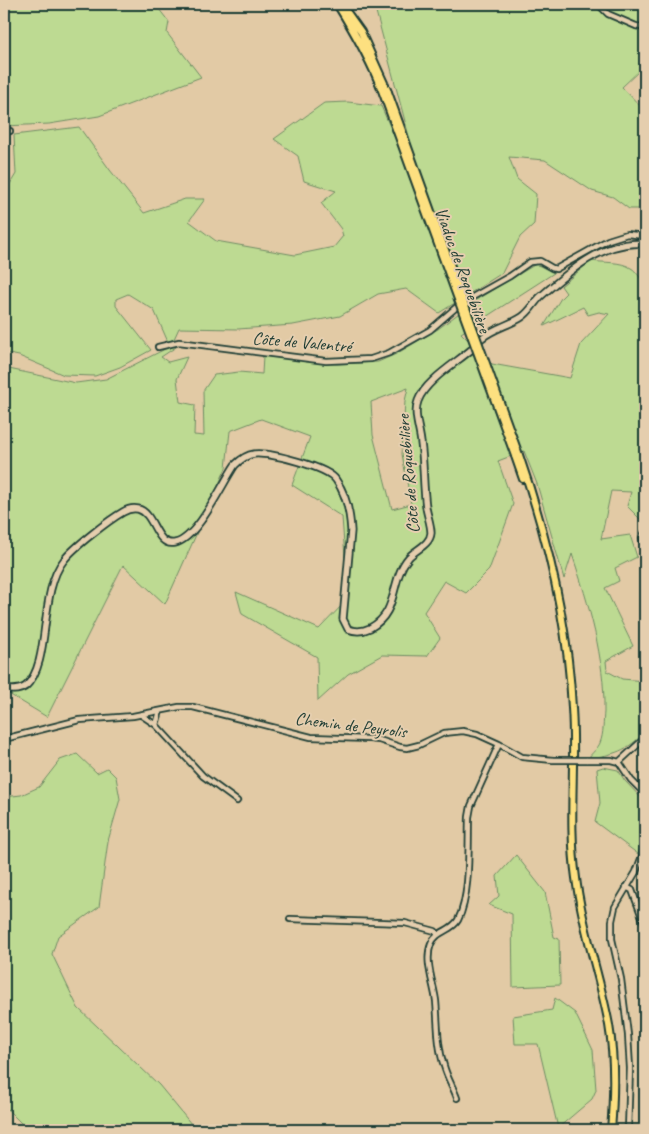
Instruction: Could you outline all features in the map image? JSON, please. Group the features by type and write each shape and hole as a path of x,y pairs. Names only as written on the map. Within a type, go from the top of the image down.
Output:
{"main road":[{"path":"337,4 358,38 385,92"},
{"path":"341,4 361,32 385,92"},
{"name":"Viaduc de Roquebilière","path":"385,92 517,456 542,532 559,600 566,638 572,710 572,826 576,878 580,907 609,1027 614,1080 612,1130"}],"street":[{"path":"598,4 608,14 645,28"},
{"path":"4,131 10,131"},
{"name":"Côte de Valentré","path":"158,347 179,342 326,361 371,359 389,353 430,330 460,304 510,276 530,262 540,260 556,269 608,240 626,234 645,236"},
{"name":"Côte de Roquebilière","path":"4,690 21,688 31,679 40,652 52,583 64,560 74,549 116,516 130,509 140,510 147,515 166,542 181,541 198,524 240,459 254,454 264,454 302,463 327,471 336,479 347,503 351,531 343,619 348,629 355,631 365,630 376,624 385,616 390,608 399,574 408,558 429,540 431,534 426,507 421,443 416,414 421,395 482,338 523,316 543,295 585,262 615,247 645,244"},
{"path":"645,532 642,538 645,549"},
{"name":"Chemin de Peyrolis","path":"4,739 79,720 141,715 180,707 201,708 311,737 379,740 407,748 419,745 444,733 464,731 477,734 500,744 522,758 611,760 619,762"},
{"path":"156,725 160,711"},
{"path":"141,715 156,725 203,776 237,800"},
{"path":"645,738 619,762 631,780 645,794"},
{"path":"457,1098 444,1066 439,1045 436,1003 429,959 430,945 438,935 454,926 459,919 466,895 471,806 500,744"},
{"path":"628,1130 630,1068 628,1035 621,979 612,939 612,921 615,907 644,860 645,848"},
{"path":"626,887 632,890 645,926"},
{"path":"290,919 405,924 435,931 438,935"}],"green space":[{"path":"8,4 155,4 169,22 167,33 201,77 99,116 49,124 4,126 4,17"},
{"path":"374,4 645,4 645,75 640,70 622,87 645,111 645,209 629,209 613,197 592,191 545,160 509,157 517,179 536,194 534,224 520,237 502,273 439,313 406,289 378,294 340,316 293,325 238,329 179,328 174,339 168,342 154,310 128,294 116,299 116,306 151,350 120,367 95,376 64,375 19,356 4,353 4,194 16,174 14,135 79,127 144,213 185,199 205,199 189,221 216,241 295,255 334,247 343,236 341,229 321,203 336,191 304,181 298,156 274,139 324,103 348,102 381,106 395,138 411,144"},
{"path":"591,261 617,263 627,266 633,269 645,281 645,379 640,382 643,403 645,403 645,524 627,506 631,492 611,491 601,539 630,535 637,557 615,568 619,581 605,588 633,646 606,661 607,671 622,679 645,681 645,732 632,744 620,751 588,758 600,743 603,731 604,692 595,632 572,554 564,579 537,484 524,451 498,461 513,504 489,570 466,593 444,581 424,612 440,638 427,656 382,655 348,674 318,701 317,657 242,614 236,592 319,629 348,599 342,517 292,485 310,437 261,419 230,431 226,468 165,604 123,565 47,717 4,691 4,368 76,383 106,379 173,345 179,345 161,357 168,362 187,357 177,379 180,402 195,405 194,435 204,436 203,391 214,375 239,372 262,374 263,356 337,364 378,362 396,354 438,329 479,298 536,264 554,273 461,333 492,364 570,378 581,344 609,314 599,312 588,315 583,307 544,326 566,293 561,286","holes":["408,388 405,401 402,454 411,504 392,509 373,435 371,402"]},
{"path":"77,754 97,773 107,768 116,777 120,799 108,841 99,907 58,936 52,954 78,1008 159,1085 196,1130 28,1130 4,1106 4,797 21,795 39,787 60,760"},
{"path":"603,767 618,770 625,781 645,802 645,827 638,854 595,822 600,803 597,769"},
{"path":"516,855 545,892 554,937 559,939 560,985 513,987 512,914 489,905 499,896 497,876"},
{"path":"555,998 575,1013 593,1050 596,1090 592,1099 558,1128 538,1044 515,1044 513,1016 552,1010"}]}
